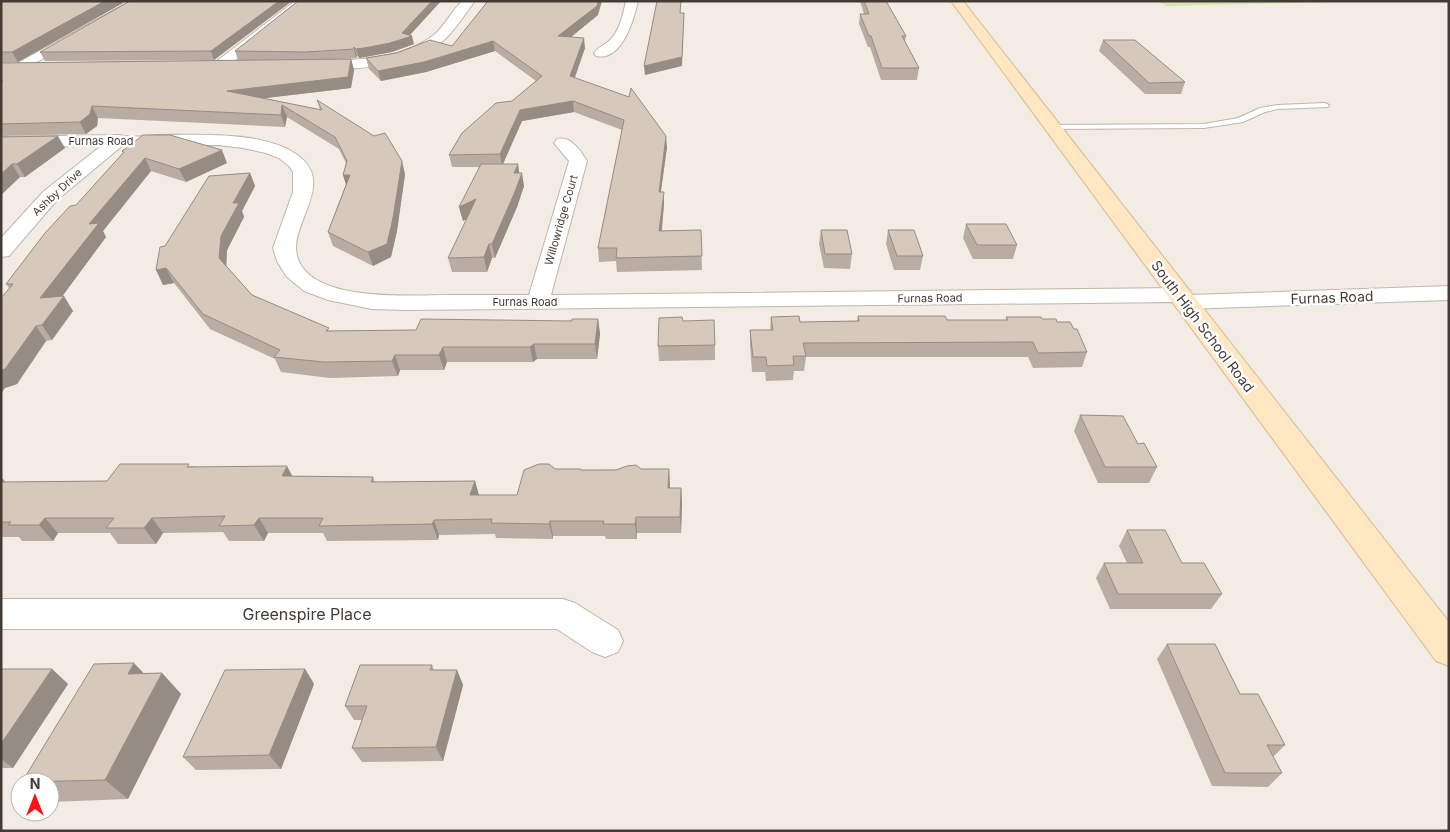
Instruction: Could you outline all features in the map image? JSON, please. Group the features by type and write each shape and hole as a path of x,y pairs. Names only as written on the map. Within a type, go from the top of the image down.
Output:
{"main road":[{"name":"South High School Road","path":"957,1 1449,650"}],"street":[{"path":"1,78 140,1"},
{"path":"218,66 303,1"},
{"path":"305,66 354,64 414,50 438,38 469,1"},
{"path":"602,53 615,44 623,34 632,1"},
{"path":"200,67 238,66"},
{"path":"1,68 49,67"},
{"name":"Ashby Drive","path":"1,251 50,196 119,140"},
{"name":"Furnas Road","path":"1,142 212,140 244,142 276,150 293,160 302,172 304,183 285,243 285,257 296,275 321,290 365,301 1182,299 1449,293"},
{"name":"Willowridge Court","path":"538,302 578,160 563,143"},
{"name":"Greenspire Place","path":"1,614 563,614 605,641"}],"lane":[{"path":"1052,128 1204,126 1240,120 1278,106 1325,105"}],"green space":[{"path":"1157,1 1368,1 1167,6"}],"building":[{"path":"1,1 105,1 12,52 1,52"},
{"path":"130,1 279,1 211,51 40,52"},
{"path":"298,1 432,1 402,33 412,36 390,43 356,49 354,47 354,49 306,52 235,51"},
{"path":"488,1 598,1 597,6 558,36 584,38 570,76 629,97 631,88 666,136 659,192 664,192 659,231 701,230 702,256 616,258 617,248 598,248 624,120 573,101 520,110 500,154 449,155 462,133 496,103 512,101 542,76 493,41 424,62 378,71 366,58 397,53 430,40 452,46"},
{"path":"657,1 681,1 680,13 684,13 682,57 644,66"},
{"path":"864,1 886,1 906,36 902,36 919,68 882,68 871,36 869,36 860,14 869,14"},
{"path":"1103,40 1135,40 1185,82 1149,83"},
{"path":"351,59 348,77 227,91 322,110 317,100 374,136 385,133 402,161 387,244 368,252 328,232 350,175 343,175 347,161 335,137 282,105 281,115 92,106 90,114 80,122 1,124 1,82 3,81 1,81 1,63"},
{"path":"143,135 170,135 222,150 179,169 145,158 89,224 99,223 40,298 64,296 42,325 36,326 5,369 1,370 1,298 13,284 6,284 45,233 70,206 76,205 124,152 122,151"},
{"path":"58,136 17,164 12,164 1,174 1,137"},
{"path":"481,164 518,164 514,173 522,173 492,244 489,244 484,257 448,258 476,199 459,207"},
{"path":"250,173 233,203 239,203 221,236 219,258 252,295 329,328 326,331 416,330 421,319 572,321 572,319 598,319 595,344 534,344 530,347 443,347 439,355 395,355 392,361 324,362 274,357 280,350 203,314 166,268 156,270 160,247 165,246 209,176"},
{"path":"966,224 1006,224 1017,245 977,245"},
{"path":"821,230 847,230 852,254 825,254"},
{"path":"888,230 914,230 923,256 897,256"},
{"path":"799,316 800,322 859,321 858,316 945,316 947,320 1008,320 1006,317 1041,317 1042,319 1056,319 1057,322 1070,322 1074,329 1077,329 1087,352 1038,353 1033,342 803,343 806,356 793,356 794,365 767,366 766,357 753,357 750,330 773,330 771,317"},
{"path":"682,317 683,321 714,320 715,345 658,346 659,318"},
{"path":"1080,415 1123,416 1138,444 1144,443 1157,467 1105,467"},
{"path":"120,464 189,464 187,467 287,466 282,476 373,477 371,482 475,481 470,495 517,495 524,470 539,464 549,464 555,469 581,470 616,470 636,465 641,469 669,469 668,488 681,488 680,517 636,517 635,524 603,524 604,521 550,521 549,524 491,523 492,519 434,520 432,524 319,526 323,518 259,518 254,525 219,526 225,516 152,518 144,528 106,528 114,518 45,518 39,525 8,525 11,522 1,522 1,482 107,481"},
{"path":"1127,530 1165,530 1182,563 1204,563 1222,594 1118,594 1104,563 1143,563"},
{"path":"1167,644 1215,644 1240,694 1258,694 1285,745 1267,745 1282,773 1225,773"},
{"path":"134,663 128,674 162,673 105,780 60,781 60,772 28,772 94,664"},
{"path":"360,665 432,665 430,670 457,670 436,747 352,748 367,706 345,706"},
{"path":"1,669 52,669 1,744"},
{"path":"305,669 269,755 183,757 225,670"}]}
